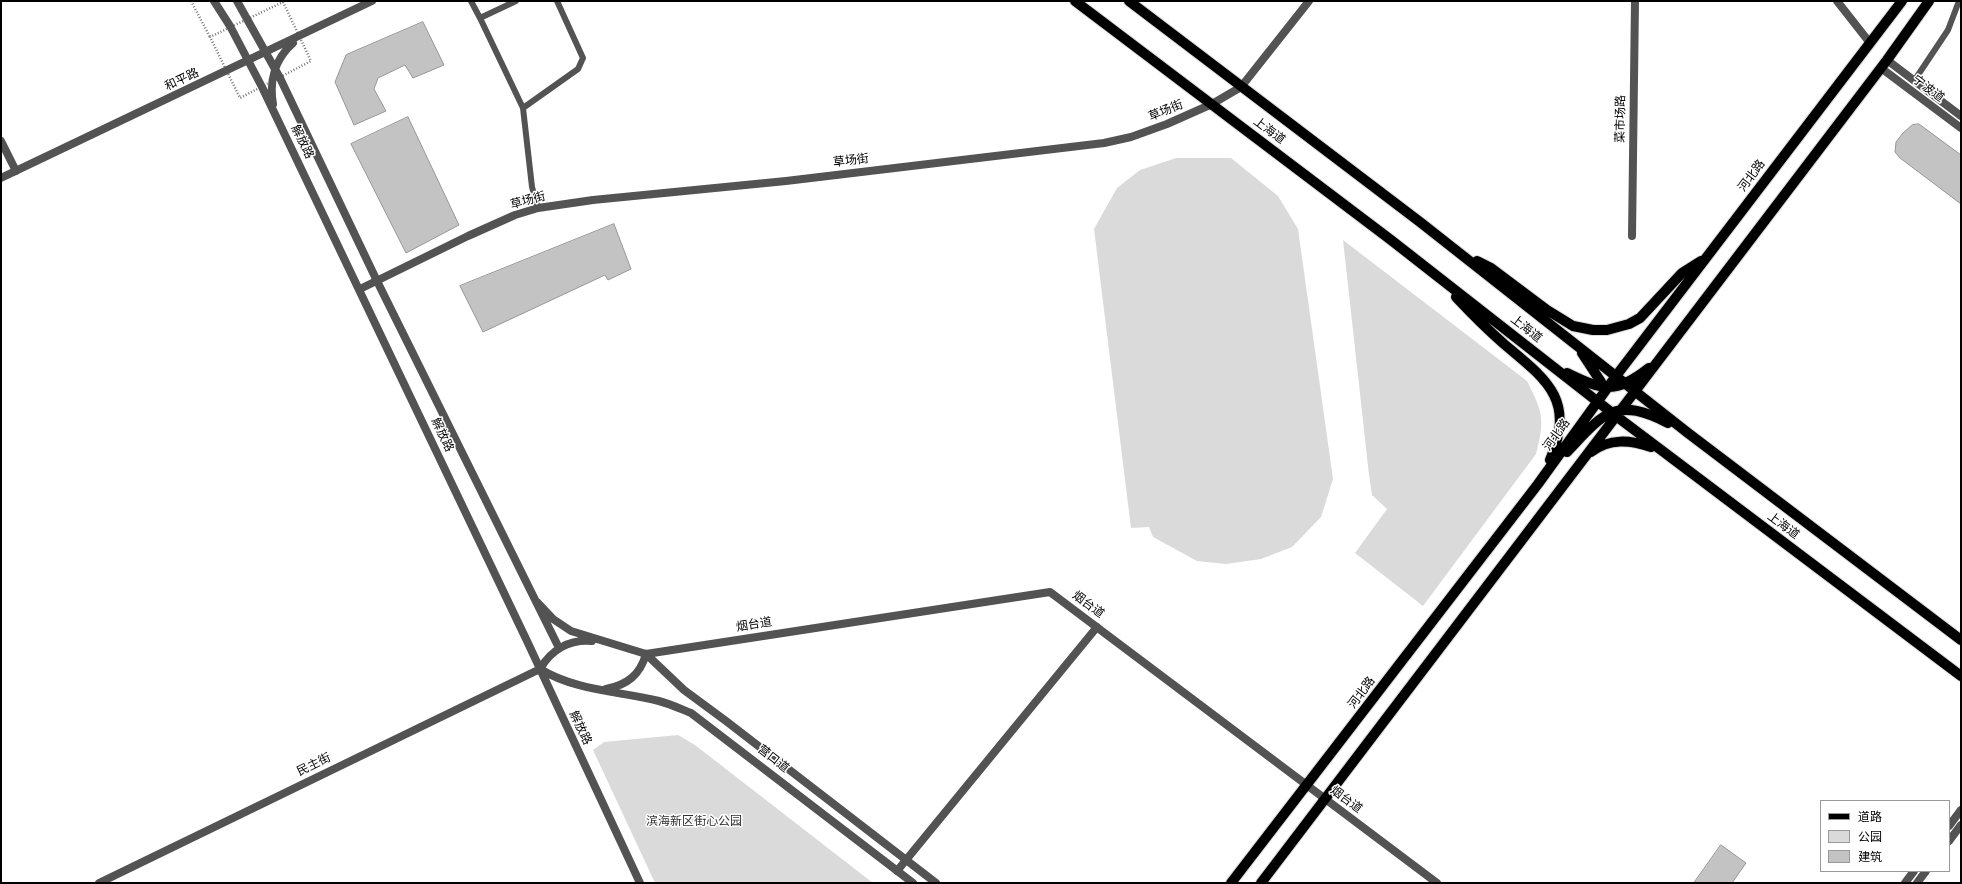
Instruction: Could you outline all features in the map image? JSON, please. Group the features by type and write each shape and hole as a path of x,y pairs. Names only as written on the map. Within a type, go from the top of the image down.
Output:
{"main road":[{"name":"上海道","path":"1075,1 1434,273 1548,364 1610,409 1664,452 1961,676"},
{"name":"上海道","path":"1129,1 1454,249 1688,433 1961,640"},
{"name":"河北路","path":"1261,883 1583,459 1610,409 1605,389 1902,1"},
{"name":"河北路","path":"1232,883 1538,484 1610,409 1635,391 1884,64 1929,1"},
{"path":"1454,249 1491,268 1562,320 1573,326 1592,330 1607,330 1629,324 1644,314 1682,273 1707,256"},
{"path":"1434,273 1482,323 1535,370 1546,382 1555,396 1561,422 1559,435 1554,452 1538,484"},
{"path":"1571,340 1594,369 1605,389"},
{"path":"1548,364 1605,389 1626,384 1650,366 1667,350"},
{"path":"1538,484 1610,409 1642,411 1688,433"},
{"path":"1583,459 1600,419"},
{"path":"1583,459 1597,448 1615,441 1642,444 1664,452"}],"street":[{"name":"解放路","path":"214,1 249,61 360,289 640,883"},
{"name":"解放路","path":"237,1 274,68 377,281 559,648"},
{"name":"和平路","path":"1,178 372,1"},
{"name":"草场街","path":"360,289 474,233 538,208 593,200 1104,144 1131,137 1212,104 1241,87 1309,1"},
{"name":"菜市场路","path":"1632,236 1635,1"},
{"path":"1837,1 1870,43"},
{"path":"276,117 271,88 274,68 285,50 300,36"},
{"name":"宁波道","path":"1884,64 1914,81 1961,116"},
{"name":"宁波道","path":"1884,64 1961,128"},
{"path":"1,141 16,171"},
{"name":"烟台道","path":"646,654 1050,592 1437,883"},
{"path":"537,602 553,619 571,631 646,654 644,663 629,682 619,687 601,690"},
{"path":"897,870 1097,627"},
{"path":"540,669 547,657 559,648 584,641 612,644"},
{"name":"营口道","path":"646,654 684,690 936,883"},
{"name":"营口道","path":"540,669 554,677 601,690 661,701 691,713 913,883"},
{"name":"民主街","path":"99,883 540,669"},
{"path":"1950,825 1961,810"},
{"path":"1950,840 1961,825"},
{"path":"1905,883 1913,872"},
{"path":"1917,883 1925,872"}],"lane":[{"path":"471,1 522,108 532,187 538,208"},
{"path":"480,18 516,1"},
{"path":"522,108 578,69 584,58 556,1"},
{"path":"1914,81 1948,30 1959,1"}],"path":[{"path":"191,1 210,37"}],"green space":[{"path":"1176,158 1231,158 1278,196 1298,229 1333,479 1321,517 1292,547 1261,559 1226,564 1197,561 1153,537 1149,527 1131,528 1094,229 1117,188 1140,170"},
{"path":"1343,240 1527,381 1541,416 1541,432 1536,454 1423,606 1355,553 1387,509 1372,495"},
{"name":"滨海新区街心公园","path":"678,735 695,745 873,883 655,883 593,750 604,742"}],"building":[{"path":"423,22 444,65 413,78 405,65 378,78 374,89 386,111 354,125 335,82 346,55"},
{"path":"408,117 459,225 406,253 351,144"},
{"path":"1919,124 1961,155 1961,204 1900,158 1895,152 1896,142 1903,133 1912,125"},
{"path":"614,224 631,269 608,280 605,275 483,332 460,286"},
{"path":"1721,845 1746,863 1732,883 1694,883"}]}
